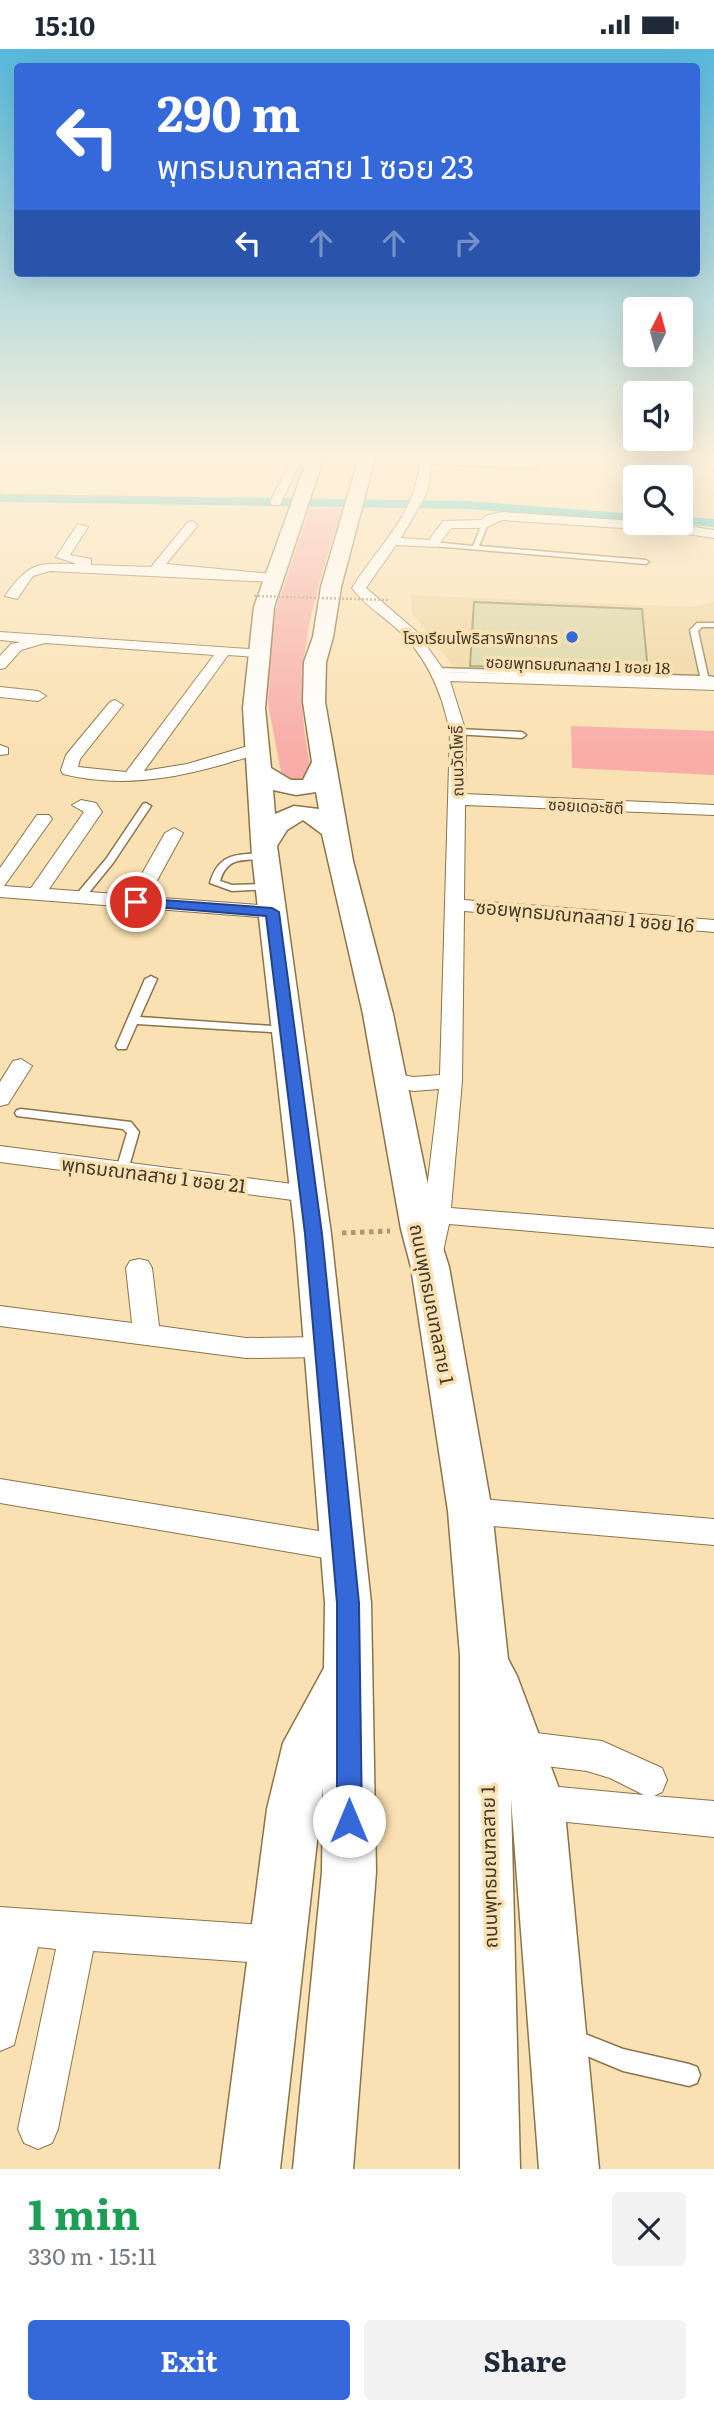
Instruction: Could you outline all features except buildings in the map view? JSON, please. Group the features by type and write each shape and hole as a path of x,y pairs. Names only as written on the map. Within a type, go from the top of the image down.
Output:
{"main road":[{"path":"274,553 263,587 264,607 241,652 313,1234 343,1548 350,1668 349,1872 325,2148"},
{"name":"ถนนพุทธมณฑลสาย 1","path":"349,553 345,587 315,661 314,702 335,831 391,1080 428,1222 430,1267 470,1511 484,1655 490,2157"},
{"path":"256,760 276,784 299,789 312,786 323,764"},
{"path":"267,875 274,824 295,814 311,814 322,818 335,831"},
{"path":"484,1655 538,1802 569,2169"},
{"path":"250,2169 293,1809 308,1743 350,1668"}],"street":[{"path":"63,553 65,560 157,566 263,587"},
{"path":"157,566 168,553"},
{"path":"345,587 381,553"},
{"path":"12,596 28,573 50,567 187,572"},
{"name":"ถนนวัดโพธิ์","path":"345,587 410,635 440,673 450,693 458,732 451,1081 428,1222"},
{"path":"0,636 241,652"},
{"path":"0,665 23,643 66,643"},
{"path":"132,775 241,652"},
{"name":"ซอยพุทธมณฑลสาย 1 ซอย 18","path":"440,673 711,681"},
{"path":"0,692 38,697"},
{"path":"115,705 72,758 69,769 92,774 132,775 175,772 256,760"},
{"name":"ซอยเดอะซิตี","path":"457,799 714,810"},
{"path":"36,894 93,812 90,807 81,805"},
{"path":"0,881 43,818"},
{"path":"136,902 174,833"},
{"path":"0,891 136,902 267,875"},
{"name":"ซอยพุทธมณฑลสาย 1 ซอย 16","path":"456,905 714,926"},
{"path":"0,1099 21,1066"},
{"path":"391,1080 414,1084 451,1081"},
{"name":"พุทธมณฑลสาย 1 ซอย 21","path":"0,1154 308,1194"},
{"path":"428,1222 714,1238"},
{"path":"139,1268 146,1334"},
{"path":"0,1316 246,1348 325,1347"},
{"path":"0,1491 343,1548"},
{"path":"470,1511 714,1532"},
{"path":"520,1747 589,1753 610,1759 650,1780"},
{"path":"538,1802 714,1819"},
{"path":"0,2031 12,1926 276,1945"},
{"path":"38,2129 78,1932"}],"lane":[{"path":"535,553 646,562"},
{"path":"711,681 694,630 700,625 714,625"},
{"path":"458,732 522,735"},
{"path":"79,898 110,861 146,806"},
{"path":"122,1046 151,979"},
{"path":"132,1020 287,1030"},
{"path":"21,1113 127,1125 134,1132 122,1170"},
{"path":"558,2034 623,2060 689,2075"}],"path":[{"path":"263,587 388,600"},
{"path":"313,1234 428,1222"}],"shaded area":[{"path":"295,553 329,553 312,610 304,663 303,716 311,775 309,781 294,783 282,777 268,704 272,621"},
{"name":"โรงเรียนโพธิสารพิทยากร","path":"411,595 692,607 714,602 714,683 461,676 412,613"},
{"path":"571,726 714,731 714,775 572,768"}],"place":[{"name":"โรงเรียนโพธิสารพิทยากร","path":"572,637"}],"route":[{"path":"136,902 272,912 313,1234 348,1603 349,1821"}]}
